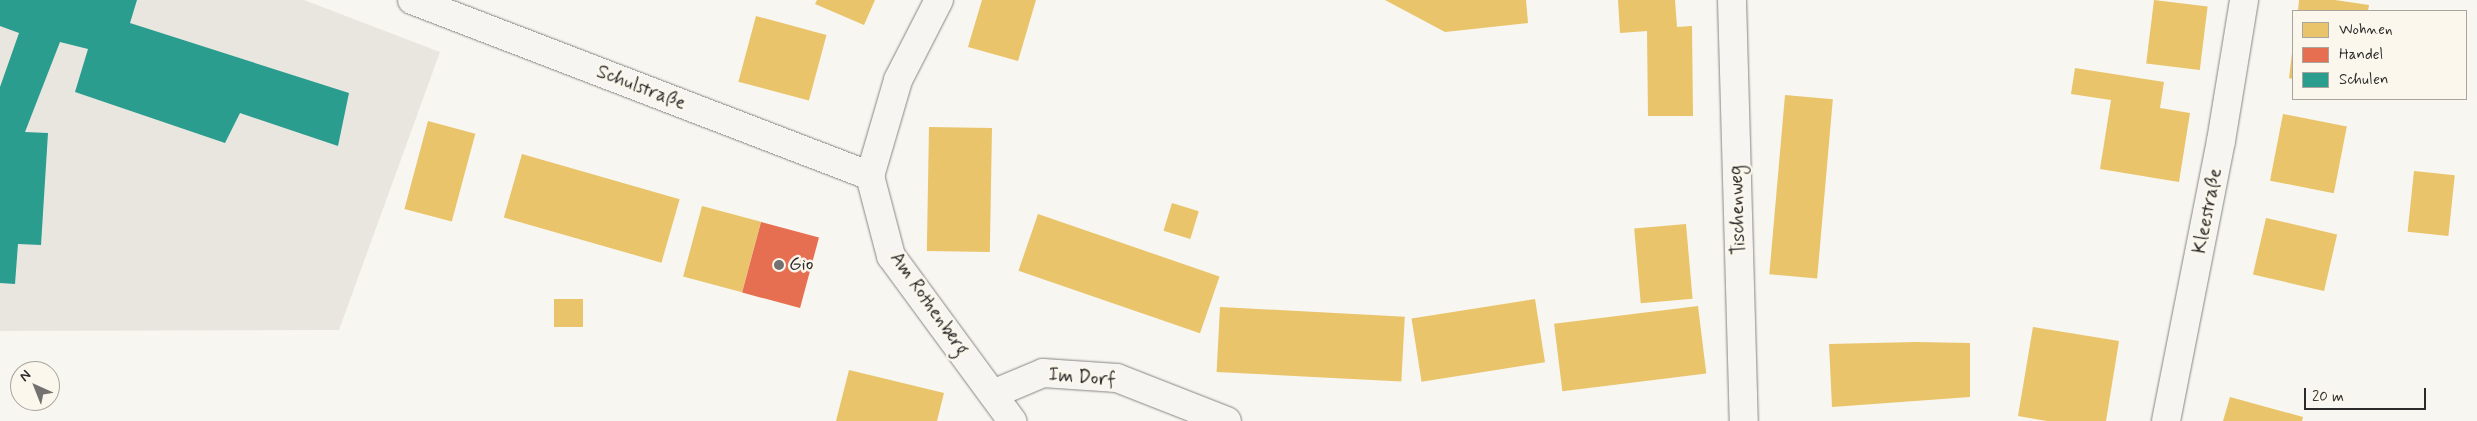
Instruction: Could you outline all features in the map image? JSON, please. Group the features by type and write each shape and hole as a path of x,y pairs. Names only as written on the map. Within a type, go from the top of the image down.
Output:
{"street":[{"name":"Schulstraße","path":"412,0 870,176"},
{"path":"870,176 898,80 939,0"},
{"name":"Tischenweg","path":"1732,0 1744,421"},
{"name":"Kleestraße","path":"2166,421 2221,141 2244,0"},
{"name":"Am Rothenberg","path":"870,176 892,256 1012,421"},
{"name":"Im Dorf","path":"993,394 1043,373 1118,378 1227,421"}],"shaded area":[{"path":"0,0 304,0 440,52 339,330 0,331"}],"building: Wohnen":[{"path":"817,0 875,0 864,25 815,4"},
{"path":"982,0 1036,0 1018,61 968,47"},
{"path":"1385,0 1526,0 1528,23 1445,32"},
{"path":"1618,0 1675,0 1677,27 1692,26 1693,116 1648,116 1647,31 1620,33"},
{"path":"2154,0 2208,7 2200,70 2146,64"},
{"path":"2299,0 2335,0 2369,5 2368,10 2298,10"},
{"path":"756,16 827,35 809,101 738,82"},
{"path":"2292,53 2292,79 2289,78"},
{"path":"2075,68 2164,82 2160,108 2190,113 2179,182 2100,169 2111,100 2071,94"},
{"path":"1785,95 1833,99 1817,278 1769,274"},
{"path":"2283,114 2347,126 2334,193 2270,181"},
{"path":"428,121 475,134 452,222 404,209"},
{"path":"929,127 992,128 990,252 927,251"},
{"path":"522,154 680,199 661,263 504,217"},
{"path":"2414,171 2455,175 2448,236 2408,232"},
{"path":"1172,203 1199,211 1190,239 1164,231"},
{"path":"702,206 761,222 742,292 683,277"},
{"path":"1038,214 1220,277 1200,333 1018,271"},
{"path":"2266,218 2337,234 2324,291 2253,275"},
{"path":"1686,224 1693,299 1641,303 1634,229"},
{"path":"554,299 583,299 583,327 554,327"},
{"path":"1535,299 1545,362 1422,382 1412,319"},
{"path":"1698,306 1706,373 1562,391 1554,324"},
{"path":"1220,307 1405,317 1401,382 1217,372"},
{"path":"2033,327 2119,341 2106,421 2047,421 2018,416"},
{"path":"1970,343 1970,397 1832,407 1829,344"},
{"path":"849,370 944,393 937,421 836,421"},
{"path":"2230,397 2303,417 2302,421 2223,421"}],"building: Handel":[{"name":"Gio","path":"761,222 819,238 800,308 742,293"}],"building: Schulen":[{"path":"0,0 137,0 130,23 349,93 338,146 240,113 225,143 75,92 88,49 60,42 25,132 48,133 41,245 18,244 15,284 0,283 0,87 19,33 0,26"}],"place":[{"name":"Gio","path":"779,265"}]}
